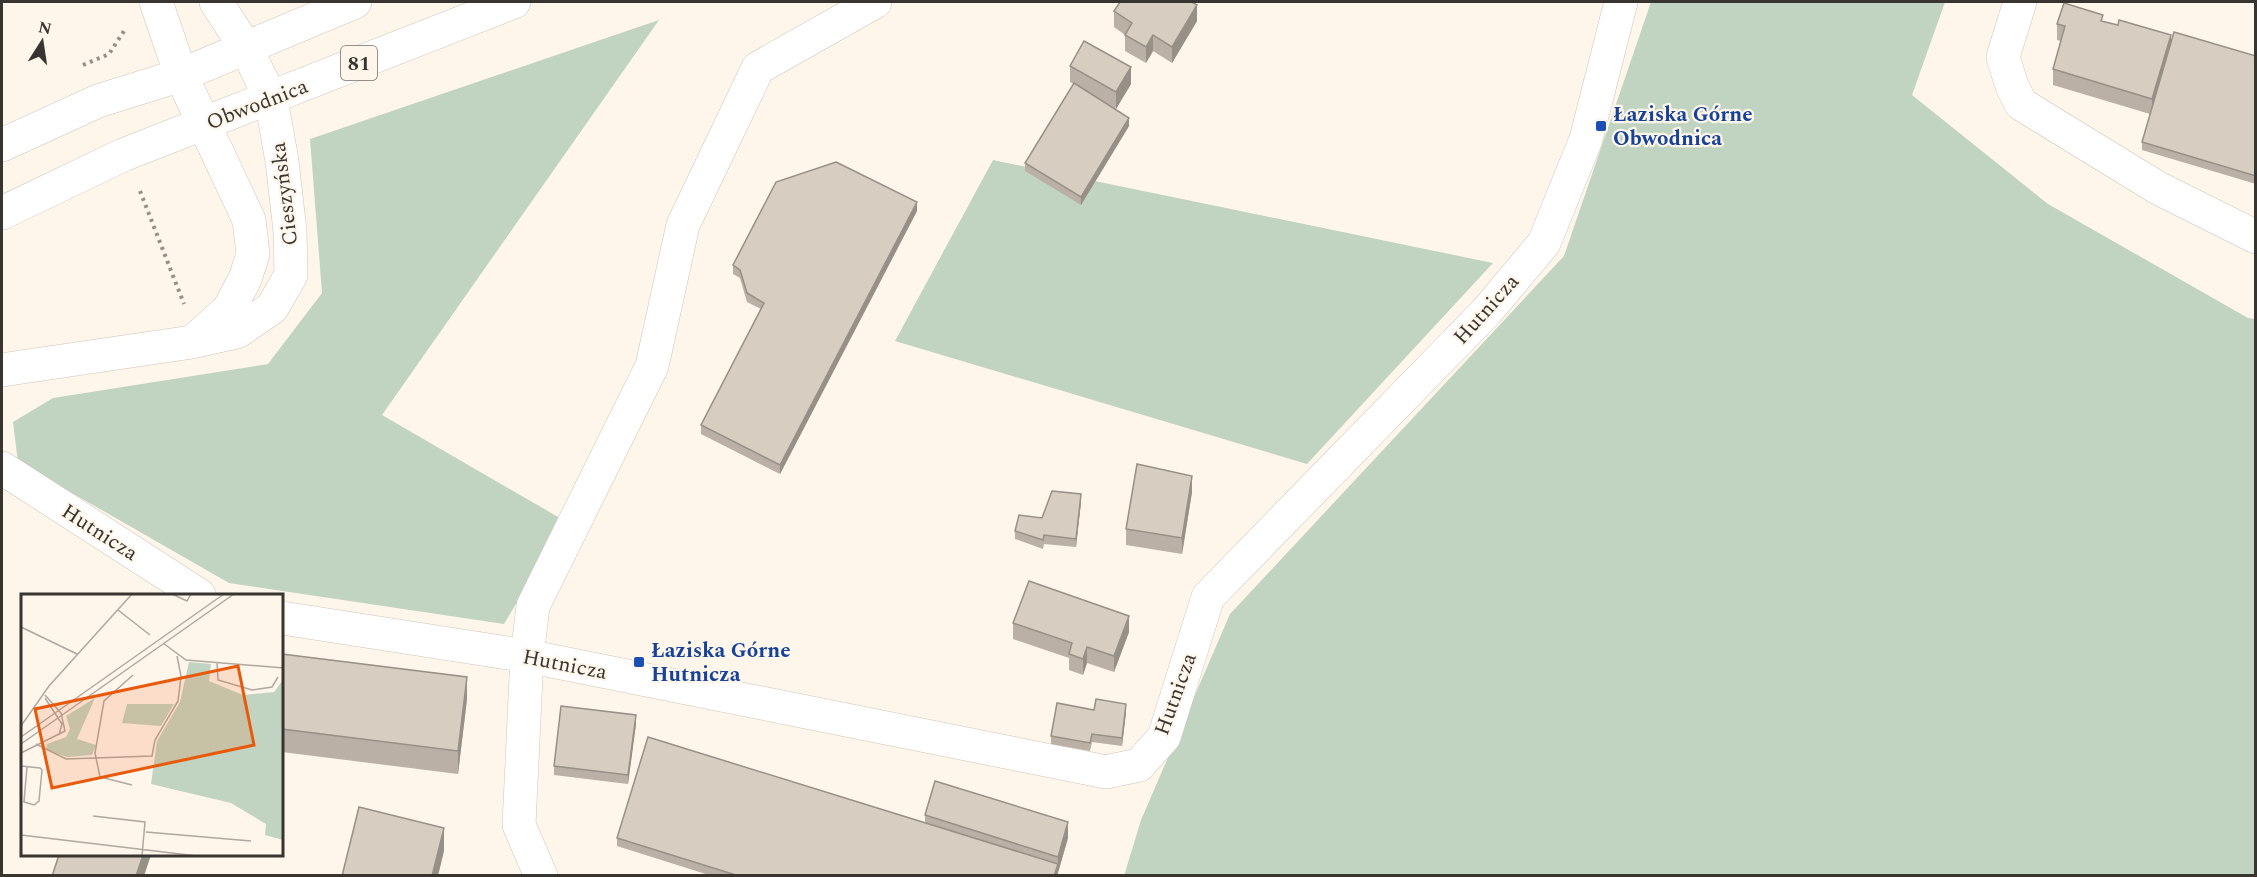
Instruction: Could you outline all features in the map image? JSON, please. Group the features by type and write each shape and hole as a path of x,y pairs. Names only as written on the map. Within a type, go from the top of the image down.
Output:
{"street":[{"name":"Cieszyńska","path":"156,2 181,75 249,220 254,254 245,279 229,309 192,342"},
{"name":"Cieszyńska","path":"2,370 192,342 237,332 272,308 291,275 291,231 271,99 246,48 216,2"},
{"path":"2,145 98,101 181,75 355,2"},
{"name":"Obwodnica","path":"2,213 123,155 514,2"},
{"path":"541,876 519,825 527,656 533,606 652,366 683,225 758,68 875,2"},
{"name":"Hutnicza","path":"284,618 527,656 1106,772 1138,765 1164,737 1208,597 1487,311 1544,243 1586,139 1621,2"},
{"path":"2020,2 2003,57 2012,86 2021,104 2158,188 2256,237"},
{"name":"Hutnicza","path":"2,468 197,594"}],"path":[{"path":"83,64 108,54 124,33 127,25"},
{"path":"140,191 183,303 192,342"}],"green space":[{"path":"1651,2 1945,2 1912,95 2048,204 2248,318 2255,319 2255,875 1124,876 1141,820 1230,614 1564,256"},
{"path":"659,20 382,415 565,521 504,624 229,583 18,462 13,422 53,398 268,364 322,293 310,139"},
{"path":"993,160 1493,263 1307,464 895,341"}],"building":[{"path":"1120,2 1192,2 1197,5 1172,47 1153,35 1146,47 1125,35 1132,23 1114,11"},
{"path":"2064,3 2103,15 2101,21 2118,25 2119,20 2171,35 2152,99 2053,69 2065,26 2057,24"},
{"path":"2174,32 2256,56 2256,176 2142,142"},
{"path":"1084,41 1131,67 1116,92 1070,66"},
{"path":"1074,83 1129,118 1081,197 1025,163"},
{"path":"836,162 917,202 780,465 701,425 764,303 747,293 740,270 733,265 776,182"},
{"path":"1137,464 1192,476 1182,538 1126,529"},
{"path":"1052,491 1081,494 1076,539 1044,535 1043,540 1015,531 1019,515 1042,518"},
{"path":"1029,581 1129,616 1114,656 1087,647 1083,659 1069,654 1072,643 1013,623"},
{"path":"284,654 467,677 458,751 284,729"},
{"path":"1096,699 1126,704 1122,738 1092,734 1090,743 1051,736 1057,703 1094,710"},
{"path":"561,706 636,715 628,775 554,766"},
{"path":"648,737 1058,864 1054,876 739,876 617,838"},
{"path":"935,781 1068,822 1058,857 925,815"},
{"path":"359,807 444,828 432,876 342,876"},
{"path":"59,856 143,856 136,876 52,876"}],"place":[{"name":"Łaziska Górne Obwodnica","path":"1601,126"},
{"name":"Łaziska Górne Hutnicza","path":"639,662"}]}
